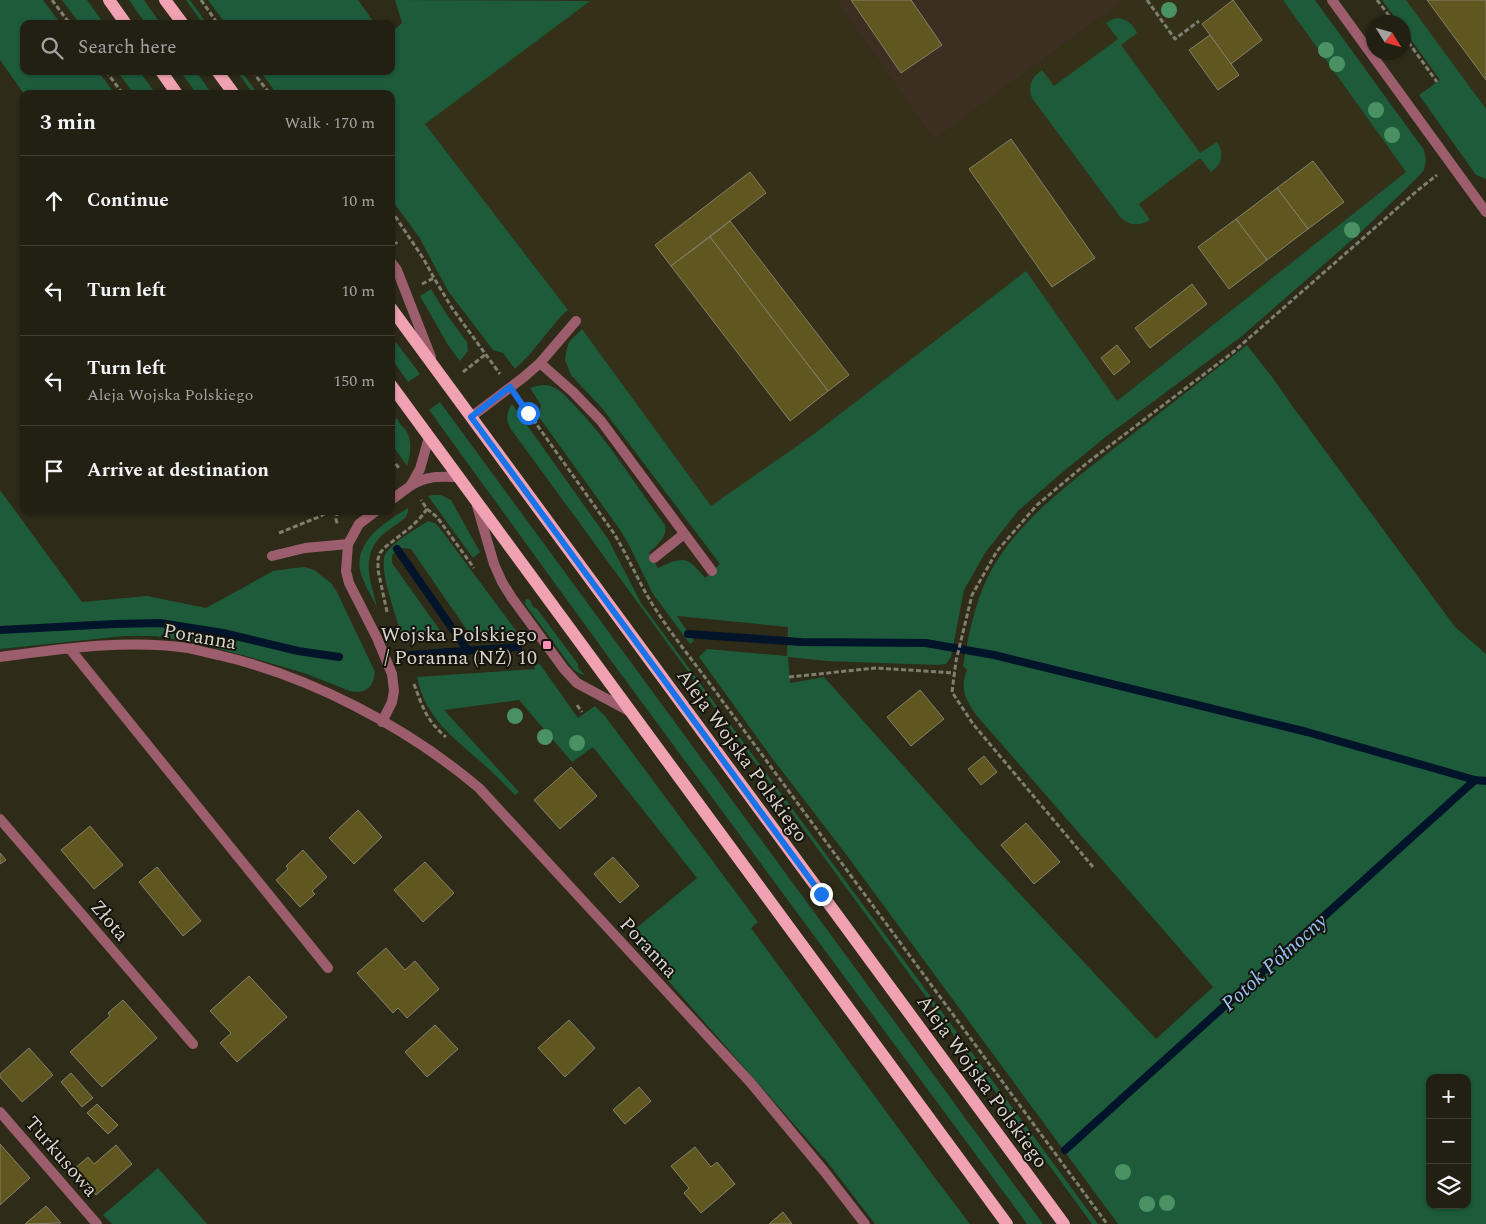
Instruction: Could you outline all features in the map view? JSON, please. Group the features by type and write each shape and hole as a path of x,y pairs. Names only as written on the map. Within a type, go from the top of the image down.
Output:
{"main road":[{"path":"109,0 123,20"},
{"path":"165,0 180,20"},
{"path":"164,75 174,90"},
{"path":"220,75 231,90"},
{"name":"Aleja Wojska Polskiego","path":"395,313 1064,1224"},
{"path":"395,390 1007,1224"}],"street":[{"path":"1332,0 1485,210"},
{"path":"395,267 435,368"},
{"path":"471,417 524,377 540,362 576,321"},
{"path":"540,362 601,421 712,571"},
{"path":"411,486 420,469 429,437"},
{"path":"395,497 411,486 430,478 458,477"},
{"path":"475,500 494,564 507,590 523,613 576,683 631,712"},
{"path":"371,515 359,524 348,544 346,571 349,583 377,638 392,674 394,691 392,702 382,722"},
{"path":"654,558 684,534"},
{"path":"272,556 305,548 348,544"},
{"name":"Poranna","path":"0,657 70,649 139,645 189,648 276,672 337,697 415,740 452,764 479,788 750,1082 865,1224"},
{"path":"70,649 328,968"},
{"name":"Złota","path":"0,819 193,1044"},
{"name":"Turkusowa","path":"0,1112 97,1224"}],"path":[{"path":"52,0 67,20"},
{"path":"201,0 215,20"},
{"path":"1147,0 1175,39 1199,21"},
{"path":"1377,0 1389,15"},
{"path":"1411,46 1437,82"},
{"path":"109,75 120,90"},
{"path":"255,75 267,90"},
{"path":"1093,867 973,724 952,692 954,673 972,595 997,551 1037,505 1087,463 1232,353 1418,190 1451,164"},
{"path":"395,216 423,258 452,308 613,532 624,549 640,583 706,680 1107,1224"},
{"path":"388,615 378,570 380,553 422,517 427,509 424,504"},
{"path":"789,677 876,668 954,673"},
{"path":"412,681 431,723 453,742"}],"shaded area":[{"path":"591,0 836,0 934,140 1124,0 1283,0 1406,172 1117,401 711,506 568,310 425,124"},
{"path":"836,0 1124,0 934,140"},
{"path":"1406,0 1486,0 1486,109"}],"green space":[{"path":"0,0 43,0 58,20 20,20 20,75 101,75 112,90 21,90 0,60"},
{"path":"62,0 87,0 101,20 77,20"},
{"path":"129,0 144,0 158,20 143,20"},
{"path":"186,0 190,0 204,20 200,20"},
{"path":"208,0 358,0 372,20 223,20"},
{"path":"395,0 590,1 425,124 568,310 515,369 503,353 493,350 448,291 419,237 395,204 395,90 274,90 263,75 395,75 395,29 402,23"},
{"path":"1283,0 1315,0 1424,150 1426,160 1424,170 1361,232 1242,336 1108,435 1018,511 985,553 964,590 951,657 946,664 827,661 788,657 790,683 824,677 975,846 1156,1039 1213,987 977,716 965,694 964,683 967,670 963,666 972,624 985,584 998,559 1022,527 1068,485 1247,345 1455,627 1486,654 1486,1224 1118,1224 699,657 707,649 787,656 788,627 677,616 694,641 690,644 653,594 618,527 539,417 541,405 530,388 546,385 552,386 561,392 599,434 622,464 665,525 663,537 649,553 658,568 674,561 684,560 694,565 705,578 720,564 602,408 571,375 565,360 566,352 569,342 582,329 711,506 810,437 1026,271 1117,401 1406,172"},
{"path":"1382,0 1406,0 1486,109 1486,179 1476,175 1419,95 1440,80 1411,40 1411,15 1393,15"},
{"path":"1118,18 1130,23 1137,33 1121,45 1200,153 1217,142 1222,155 1218,166 1211,172 1200,158 1139,204 1150,220 1139,224 1128,223 1121,218 1032,98 1030,90 1033,79 1042,70 1054,86 1118,39 1106,23"},
{"path":"120,75 142,75 153,90 131,90"},
{"path":"183,75 199,75 209,90 194,90"},
{"path":"240,75 244,75 255,90 250,90"},
{"path":"431,289 467,342 468,351 460,361 448,345 420,296"},
{"path":"395,341 420,374 408,382 395,364"},
{"path":"440,402 1043,1224 1027,1224 612,662 429,410"},
{"path":"512,404 608,539 641,603 1098,1224 1092,1224 513,432 507,418"},
{"path":"397,418 409,436 410,451 407,466 395,449 395,419"},
{"path":"0,490 82,602 147,596 206,608 273,571 305,567 314,570 331,583 337,592 375,672 370,686 368,689 360,692 350,691 304,673 250,657 192,642 156,636 124,636 0,649"},
{"path":"441,495 451,500 480,552 473,558 428,496"},
{"path":"408,508 406,517 381,536 371,553 369,561 370,579 377,607 360,570 362,550 374,533"},
{"path":"428,521 435,523 439,527 526,644 523,647 510,631 471,636 411,549 402,548 392,555 392,563 444,636 414,634 404,642 384,573 385,555 398,541"},
{"path":"526,599 530,600 533,607 537,609 578,664 578,668 583,675 573,669 525,604"},
{"path":"539,663 578,718 595,706 605,716 758,922 751,928 970,1224 875,1224 828,1163 628,935 697,878 593,747 572,762 519,700 444,710 519,792 515,795 442,726 427,704 417,677 535,669 534,667"},
{"path":"158,1168 207,1224 112,1224 103,1215"}],"building":[{"path":"851,0 911,0 942,45 901,73"},
{"path":"1233,0 1262,40 1231,64 1202,24"},
{"path":"1427,0 1486,0 1486,80"},
{"path":"1210,35 1239,75 1218,90 1189,50"},
{"path":"1011,139 1095,258 1052,287 969,169"},
{"path":"1313,161 1344,202 1308,229 1277,188"},
{"path":"750,172 766,193 671,266 655,245"},
{"path":"1277,188 1308,229 1267,260 1236,219"},
{"path":"1236,219 1267,260 1229,289 1198,247"},
{"path":"730,221 849,375 828,391 710,237"},
{"path":"710,237 828,391 790,421 671,266"},
{"path":"1192,284 1207,304 1150,348 1135,328"},
{"path":"1117,345 1130,362 1114,375 1101,358"},
{"path":"920,690 944,719 911,746 887,717"},
{"path":"984,756 997,772 981,785 968,769"},
{"path":"571,767 597,796 560,829 534,800"},
{"path":"358,810 382,837 354,864 329,838"},
{"path":"1026,823 1060,862 1034,884 1001,845"},
{"path":"90,826 123,865 94,889 61,850"},
{"path":"303,850 327,877 312,891 315,894 300,907 276,880 288,869 286,866"},
{"path":"0,853 6,860 0,864"},
{"path":"613,857 639,886 620,903 594,874"},
{"path":"425,862 454,893 423,922 394,890"},
{"path":"157,867 201,921 183,936 139,882"},
{"path":"386,948 405,970 415,961 439,989 407,1018 398,1008 393,1013 357,973"},
{"path":"249,976 287,1017 237,1062 220,1043 231,1033 210,1011"},
{"path":"123,1000 157,1038 102,1087 70,1052 110,1016 108,1013"},
{"path":"569,1020 595,1048 565,1077 538,1048"},
{"path":"435,1025 458,1049 427,1077 405,1052"},
{"path":"29,1048 53,1075 22,1102 0,1077 0,1074"},
{"path":"71,1073 93,1098 82,1107 61,1082"},
{"path":"639,1087 651,1101 625,1124 613,1110"},
{"path":"97,1104 118,1125 108,1134 87,1113"},
{"path":"0,1144 30,1178 0,1205"},
{"path":"116,1145 132,1164 96,1195 74,1169 88,1157 94,1164"},
{"path":"695,1147 711,1167 717,1162 735,1184 701,1213 684,1193 689,1188 671,1166"},
{"path":"46,1206 61,1223 25,1224"},
{"path":"783,1212 792,1224 769,1224"}],"waterway":[{"path":"397,549 468,651"},
{"path":"0,630 160,623 223,633 298,651 339,657"},
{"path":"688,634 801,642 926,643 994,655 1307,732 1475,780"},
{"path":"411,655 518,647"},
{"name":"Potok Północny","path":"1065,1150 1475,780 1486,781"}],"place":[{"name":"Wojska Polskiego / Poranna (NŻ) 10","path":"547,645"}],"route":[{"path":"528,413 510,387 471,417 821,894"}]}
